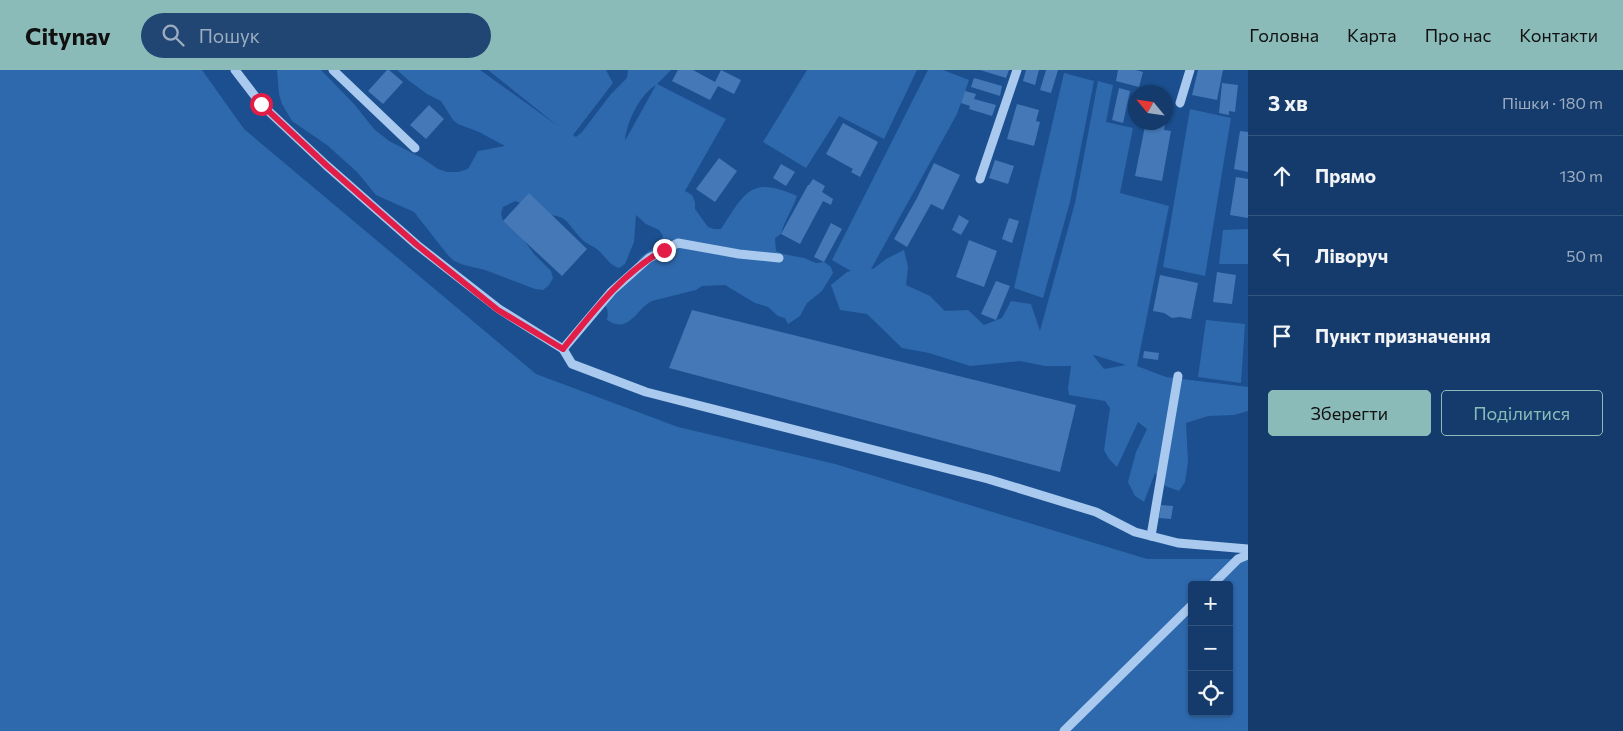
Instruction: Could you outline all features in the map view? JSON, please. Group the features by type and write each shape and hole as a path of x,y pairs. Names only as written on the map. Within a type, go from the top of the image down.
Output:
{"lane":[{"path":"236,70 261,104 326,165 417,245 498,310 563,349 572,364 646,392 988,479 1096,512 1135,532 1178,543 1248,549"},
{"path":"333,70 415,148"},
{"path":"980,179 1017,70"},
{"path":"1180,103 1190,70"},
{"path":"563,349 612,291 649,258 678,243 739,254 779,258"},
{"path":"1151,536 1178,376"},
{"path":"1216,581 1238,559 1248,555"},
{"path":"1064,731 1188,609"}],"shaded area":[{"path":"0,70 202,70 244,129 536,374 678,427 835,464 1147,559 1248,559 1248,731 0,731"},
{"path":"277,70 321,70 354,104 374,129 389,141 422,158 438,169 447,172 458,172 468,169 478,151 505,146 479,132 458,124 453,120 441,101 427,94 397,70 480,70 558,126 488,70 606,70 613,83 573,135 576,137 611,94 627,78 628,70 671,70 657,84 726,119 685,191 692,195 695,209 708,227 721,229 736,206 750,191 769,187 781,190 797,196 781,234 775,238 776,251 816,263 824,262 831,267 833,273 822,291 807,303 800,316 788,324 785,318 778,316 768,307 755,303 725,285 702,286 696,290 652,301 627,323 615,324 607,320 607,309 602,300 615,282 633,268 642,256 660,243 663,236 659,230 646,224 636,215 634,242 625,264 619,268 610,263 597,249 585,242 562,218 548,215 538,216 529,206 515,201 503,207 501,214 503,221 521,236 534,254 551,271 553,278 549,285 543,290 535,289 485,270 464,265 454,261 447,254 414,212 376,195 357,172 327,145 292,121 282,104 279,94","holes":["656,85 626,139 629,123 636,108 645,95"]},
{"path":"807,70 917,70 884,139 839,116 806,168 763,142"},
{"path":"928,70 943,70 969,80 957,114 871,269 904,250 908,267 906,285 930,296 945,311 968,310 984,325 1002,318 1011,301 1031,304 1040,331 1075,203 1098,81 1113,85 1106,122 1128,127 1128,130 1133,130 1120,193 1169,206 1137,366 1166,377 1248,387 1248,411 1234,415 1208,416 1186,423 1188,462 1185,482 1179,491 1165,486 1155,473 1144,502 1135,496 1128,482 1136,452 1147,429 1138,422 1117,467 1104,450 1110,408 1105,401 1069,395 1071,366 1045,366 1020,361 970,366 929,353 902,348 867,314 840,310 831,285 851,271 832,260","holes":["1093,355 1126,365 1104,369"]},
{"path":"1064,73 1094,81 1070,202 1043,298 1014,288"},
{"path":"1190,109 1231,118 1205,276 1163,267"},
{"path":"1248,229 1248,264 1219,264 1223,230"},
{"path":"1206,320 1245,324 1241,383 1198,377"}],"building":[{"path":"387,70 403,82 383,104 368,91"},
{"path":"678,70 693,70 715,82 721,70 741,80 734,94 718,86 710,100 672,81"},
{"path":"980,70 1009,70 1006,78"},
{"path":"1026,70 1039,70 1035,85 1023,81"},
{"path":"1046,70 1058,70 1051,93 1040,90"},
{"path":"1118,70 1143,72 1140,85 1116,81"},
{"path":"1198,70 1223,70 1217,100 1192,95"},
{"path":"974,78 1002,86 1000,96 971,87"},
{"path":"1222,83 1238,85 1235,112 1229,111 1229,115 1219,113"},
{"path":"1119,88 1128,90 1123,123 1112,120"},
{"path":"965,91 976,94 974,99 996,105 992,116 969,109 970,106 961,103"},
{"path":"1017,104 1039,110 1036,121 1040,122 1034,146 1007,139"},
{"path":"429,105 444,119 426,139 410,125"},
{"path":"843,123 878,142 860,177 851,172 853,169 826,154"},
{"path":"1144,130 1171,131 1162,181 1135,176"},
{"path":"1240,131 1248,132 1248,172 1234,169"},
{"path":"719,158 737,171 715,202 696,189"},
{"path":"995,160 1014,166 1008,184 989,178"},
{"path":"934,163 960,175 943,210 931,204 907,247 894,239"},
{"path":"781,164 795,172 786,186 773,178"},
{"path":"1236,177 1248,179 1248,218 1230,215"},
{"path":"813,179 825,186 822,192 833,199 831,205 823,201 800,244 781,234"},
{"path":"529,193 587,249 562,276 503,221"},
{"path":"959,215 969,221 961,235 952,230"},
{"path":"1009,218 1019,221 1012,243 1002,239"},
{"path":"831,223 842,229 824,262 814,257"},
{"path":"969,240 997,251 984,287 956,277"},
{"path":"1217,272 1236,275 1232,304 1213,302"},
{"path":"1160,275 1198,283 1191,319 1172,318 1164,313 1153,311"},
{"path":"996,281 1010,286 996,320 981,314"},
{"path":"692,310 1076,405 1060,472 669,368"},
{"path":"1144,351 1159,353 1158,360 1143,358"},
{"path":"1161,505 1173,506 1171,519 1159,518"}],"route":[{"path":"261,104 326,165 417,245 498,310 563,349 612,291 649,258 664,250"}]}
